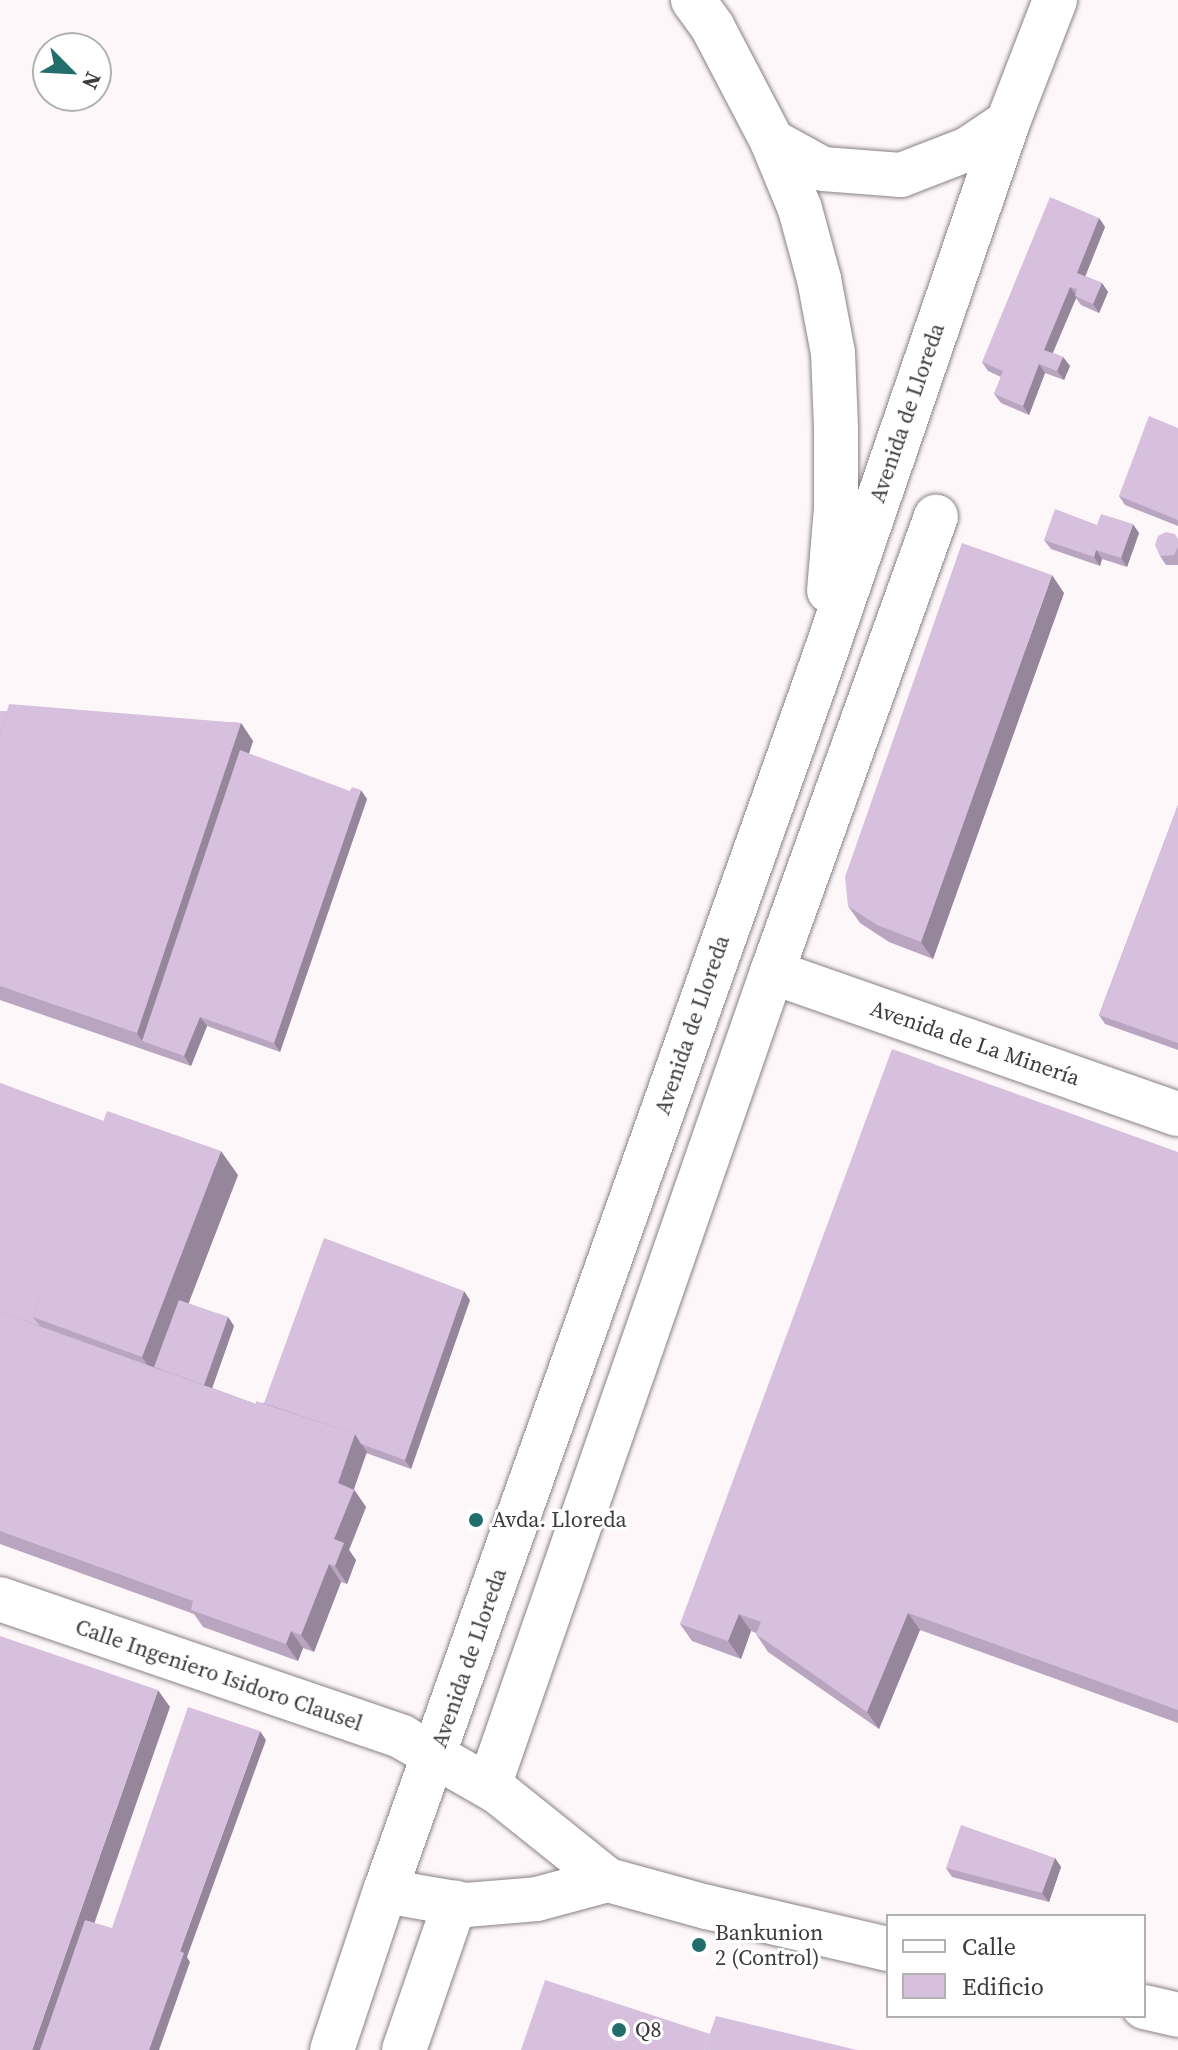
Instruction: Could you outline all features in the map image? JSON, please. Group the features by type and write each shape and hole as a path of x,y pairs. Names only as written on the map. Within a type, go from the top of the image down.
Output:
{"street":[{"path":"693,0 713,28 772,141 808,237 833,353 836,508 820,669"},
{"name":"Avenida de Lloreda","path":"332,2050 385,1891 820,669 1008,122 1055,0"},
{"path":"772,141 823,169 901,175 968,149 1008,122"},
{"path":"489,1786 772,972 936,517"},
{"name":"Avenida de La Minería","path":"772,972 1178,1114"},
{"name":"Calle Ingeniero Isidoro Clausel","path":"0,1599 402,1737 489,1786 608,1880"},
{"path":"385,1891 455,1903 537,1899 608,1880 886,1949"},
{"path":"404,2050 455,1903"},
{"path":"1146,2007 1178,2015"}],"building":[{"path":"1050,197 1099,218 1077,273 1102,283 1093,304 1075,296 1077,289 1070,287 1044,350 1063,357 1057,371 1039,364 1023,406 994,394 1003,371 982,362"},
{"path":"1149,416 1178,428 1178,520 1119,496"},
{"path":"1055,509 1097,525 1101,514 1133,524 1121,558 1096,550 1094,557 1044,540"},
{"path":"1166,532 1175,534 1178,547 1174,555 1160,556 1155,545 1158,536"},
{"path":"962,543 1052,575 921,942 877,925 848,906 845,877"},
{"path":"9,704 241,723 137,1033 0,986 0,735"},
{"path":"0,711 7,711 0,735"},
{"path":"240,750 350,791 352,787 361,790 274,1043 200,1017 184,1056 142,1041"},
{"path":"1178,805 1178,1043 1099,1015"},
{"path":"892,1049 1178,1152 1178,1710 908,1613 867,1712 756,1634 761,1622 739,1614 728,1641 680,1624"},
{"path":"0,1083 104,1121 33,1317 40,1326 0,1312"},
{"path":"107,1111 221,1151 142,1357 33,1317"},
{"path":"324,1238 464,1291 405,1460 361,1444 355,1434 264,1403"},
{"path":"179,1300 228,1317 204,1385 154,1367"},
{"path":"0,1312 256,1404 256,1401 355,1434 338,1483 354,1490 334,1539 344,1543 335,1566 329,1564 301,1635 291,1631 286,1644 191,1610 193,1601 0,1531"},
{"path":"0,1636 158,1690 32,2050 0,2050"},
{"path":"188,1707 260,1731 180,1951 184,1953 149,2050 40,2050 85,1920 112,1928"},
{"path":"961,1825 1055,1858 1042,1893 946,1868"},
{"path":"545,1980 710,2034 704,2050 521,2050"},
{"path":"716,2016 857,2050 704,2050"}],"place":[{"name":"Avda. Lloreda","path":"476,1520"},
{"name":"Bankunion 2 (Control)","path":"699,1945"},
{"name":"Q8","path":"619,2030"}]}
